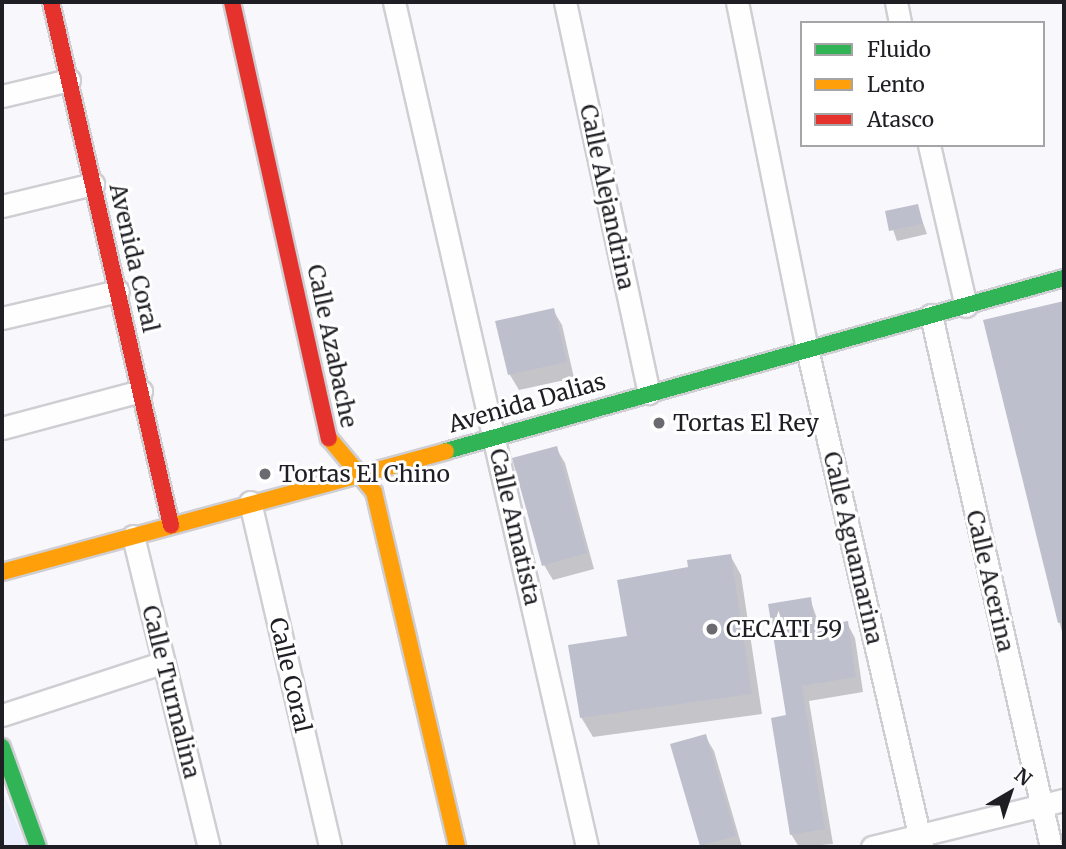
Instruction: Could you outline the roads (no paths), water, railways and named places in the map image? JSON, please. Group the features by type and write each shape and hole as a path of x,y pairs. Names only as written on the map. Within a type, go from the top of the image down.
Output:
{"street":[{"name":"Avenida Coral","path":"51,2 172,525"},
{"name":"Calle Azabache","path":"232,2 330,442 374,492 457,847"},
{"name":"Calle Amatista","path":"394,2 587,847"},
{"name":"Calle Alejandrina","path":"565,2 649,393"},
{"name":"Calle Aguamarina","path":"737,2 808,353 920,841"},
{"path":"896,2 901,21"},
{"path":"2,96 69,80"},
{"path":"929,147 967,306"},
{"path":"2,206 93,184"},
{"name":"Avenida Dalias","path":"2,572 649,393 808,353 1064,278"},
{"path":"2,317 118,291"},
{"name":"Calle Acerina","path":"931,315 1051,847"},
{"path":"2,428 141,391"},
{"name":"Calle Coral","path":"250,502 330,847"},
{"name":"Calle Turmalina","path":"133,536 209,847"},
{"path":"2,715 164,662"},
{"path":"2,747 38,847"},
{"path":"872,847 920,841 1064,800"}],"place":[{"name":"Tortas El Rey","path":"659,423"},
{"name":"Tortas El Chino","path":"265,474"},
{"name":"CECATI 59","path":"712,629"}]}
